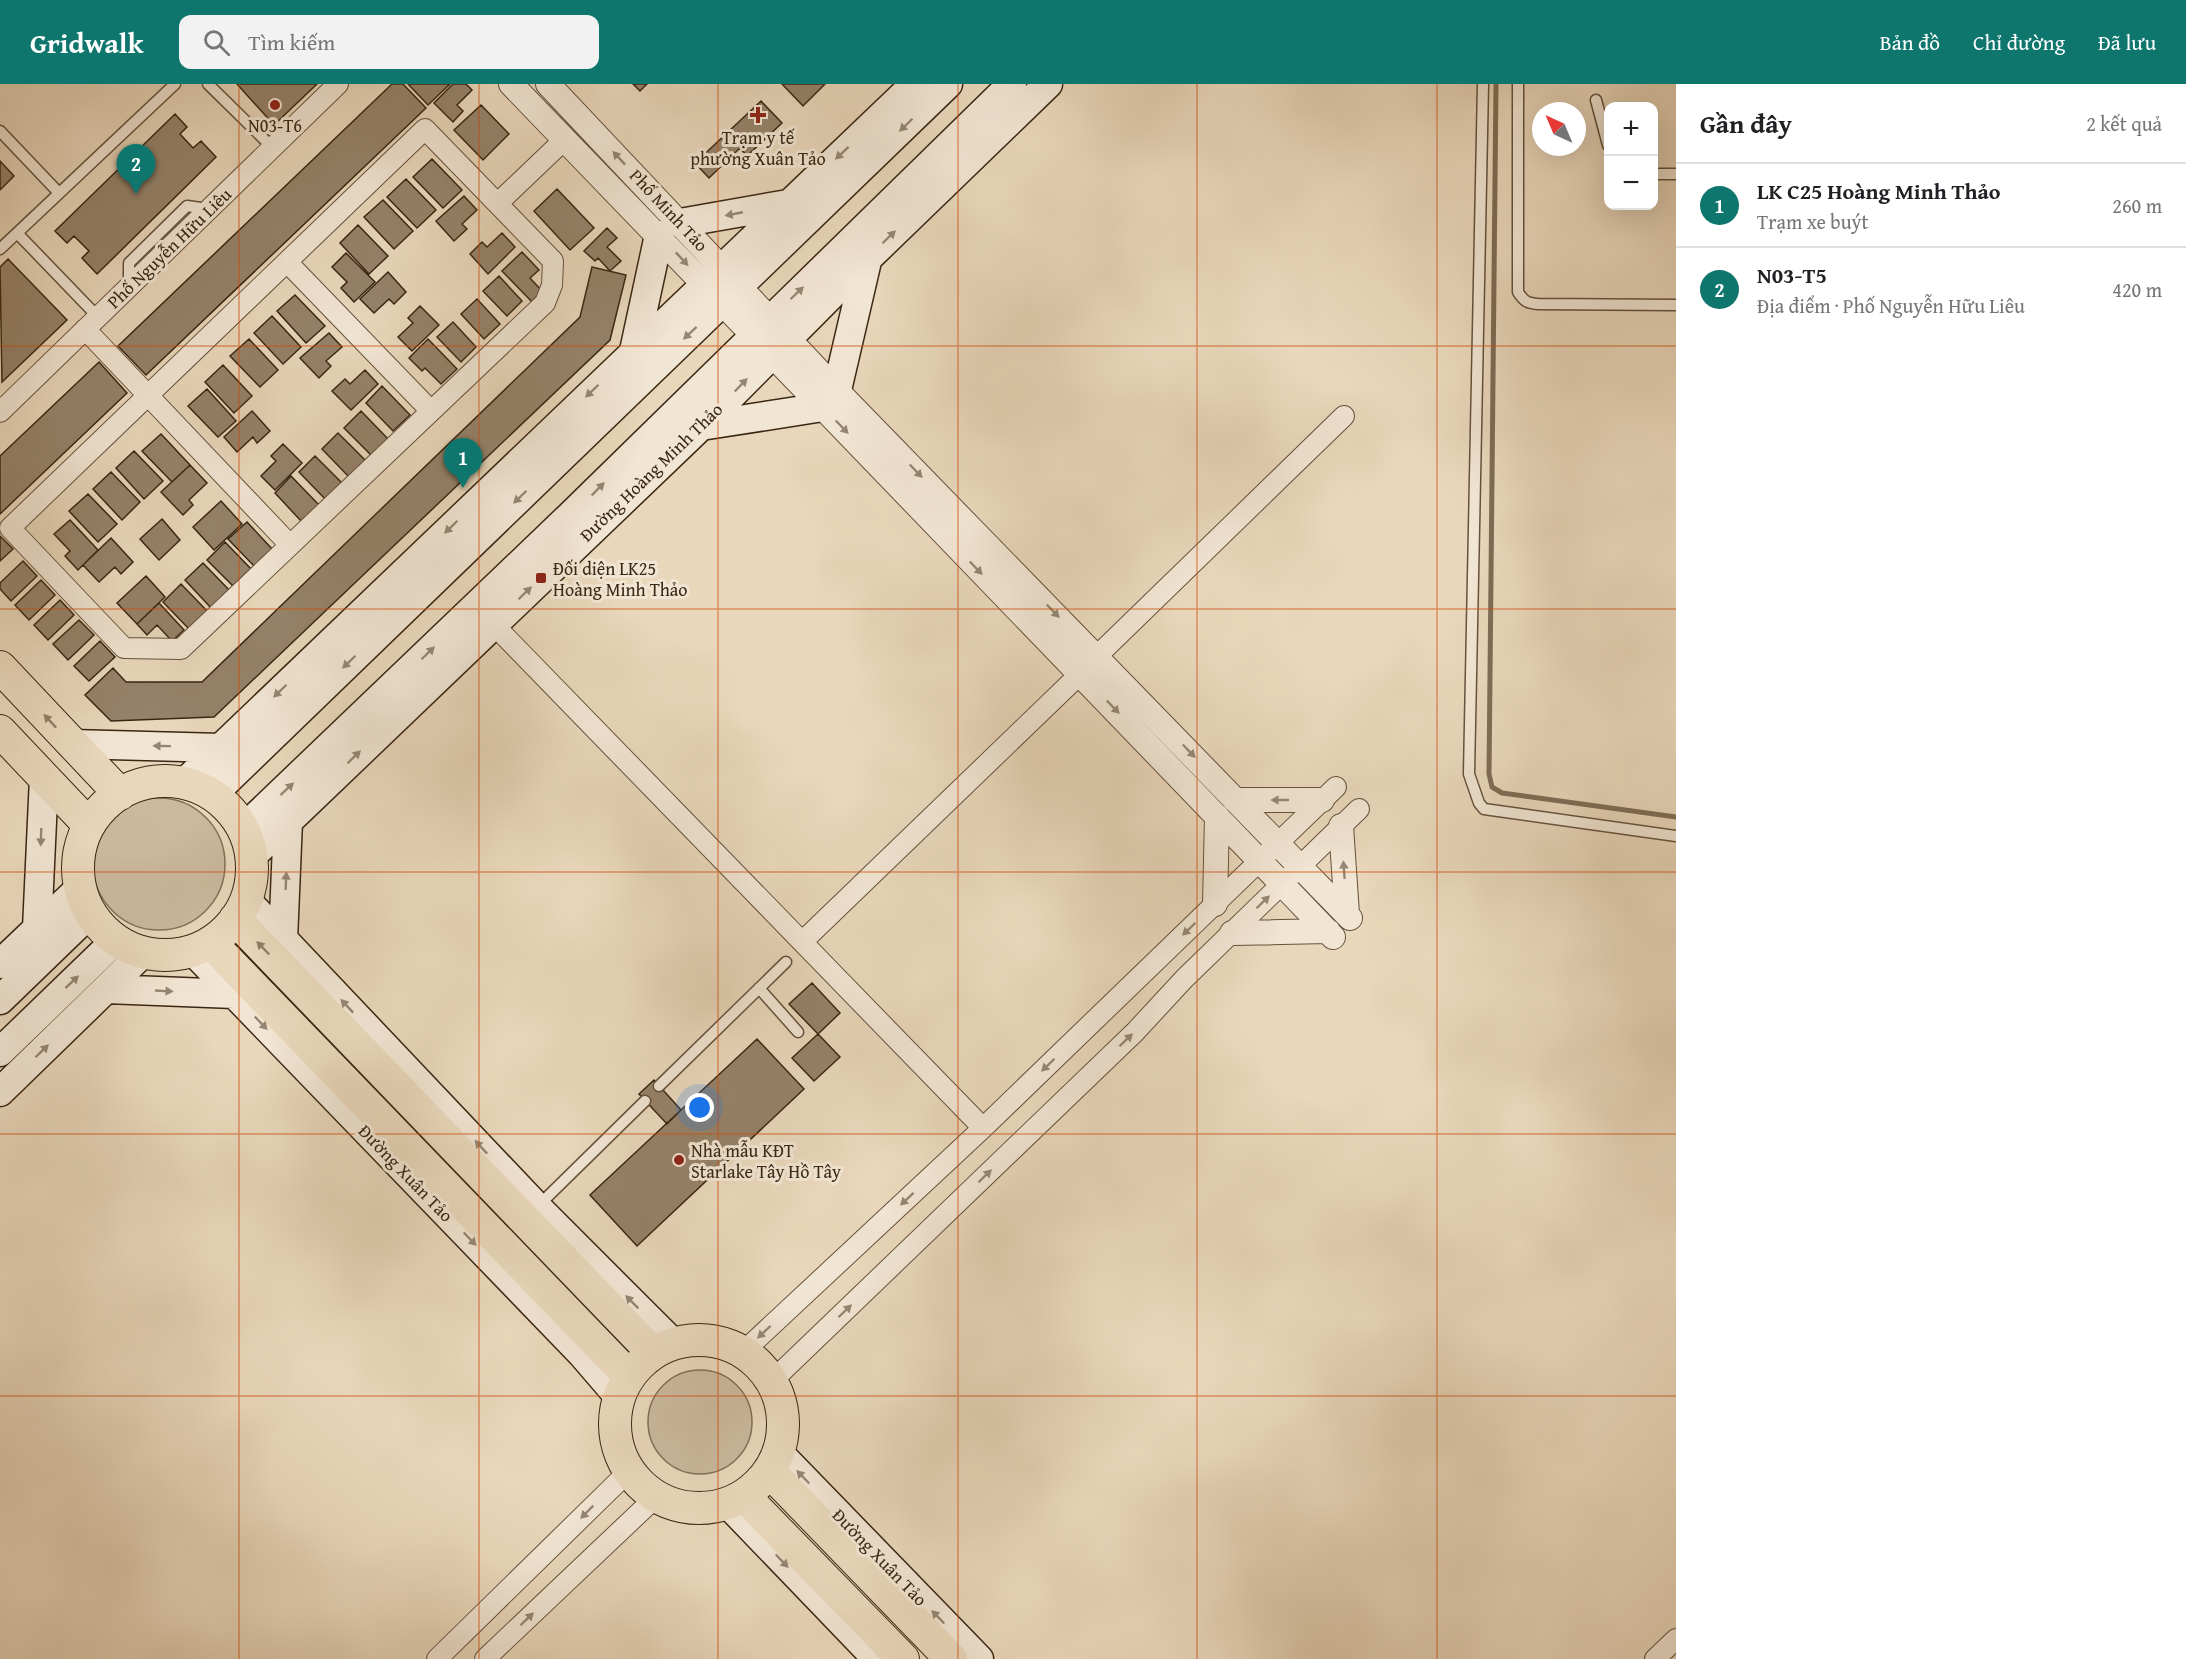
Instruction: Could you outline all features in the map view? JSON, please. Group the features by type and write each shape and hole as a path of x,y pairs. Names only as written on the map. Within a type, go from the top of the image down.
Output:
{"main road":[{"name":"Đường Hoàng Minh Thảo","path":"248,842 771,342 1011,84"},
{"name":"Đường Hoàng Minh Thảo","path":"859,249 1047,84"},
{"path":"714,292 788,204 934,86"},
{"path":"184,783 643,360 934,86"},
{"path":"212,795 643,360 670,229 788,204"},
{"path":"701,426 835,399 859,249"},
{"name":"Đường Hoàng Minh Thảo","path":"248,842 288,821 493,624 579,524 701,426 771,342"},
{"path":"0,667 120,794"},
{"path":"0,731 89,825"},
{"path":"72,744 221,748"},
{"path":"37,929 44,778"},
{"path":"165,780 184,783 212,795 248,842 252,872 241,909 201,947 184,954 156,956 130,946 103,931 85,901 77,879 79,850 89,825 110,800 136,785 165,780"},
{"path":"283,940 288,821"},
{"path":"0,964 37,929 85,901"},
{"path":"0,1000 85,901"},
{"path":"241,909 283,940 537,1207 663,1348"},
{"path":"241,909 663,1348"},
{"path":"0,1092 106,988 130,946"},
{"path":"0,1052 130,946"},
{"name":"Đường Xuân Tảo","path":"201,947 234,994 582,1354 624,1386"},
{"name":"Đường Xuân Tảo","path":"201,947 624,1386"},
{"path":"106,988 234,994"},
{"path":"701,1339 729,1345 742,1352 754,1359 772,1381 783,1407 775,1463 735,1499 697,1509 674,1505 656,1497 634,1479 621,1459 615,1439 615,1417 624,1386 663,1348 701,1339"},
{"name":"Đường Xuân Tảo","path":"775,1463 951,1659"},
{"name":"Đường Xuân Tảo","path":"775,1463 979,1659"},
{"path":"735,1499 877,1659"},
{"path":"735,1499 903,1659"}],"street":[{"name":"Phố Nguyễn Hữu Liêu","path":"0,412 338,84"},
{"name":"Phố Minh Tảo","path":"511,84 564,140 670,229 714,292 771,342"},
{"name":"Phố Minh Tảo","path":"548,84 670,229 771,342"},
{"path":"425,129 498,203 552,261 552,285 545,303 181,649 124,648 10,528 425,129"},
{"path":"498,203 564,140"},
{"path":"287,262 431,411"},
{"path":"92,323 148,395 290,545"},
{"path":"771,342 835,399 1097,656 1349,916 1341,826"},
{"path":"835,399 1080,674 1330,934 1232,933"},
{"path":"1097,656 1344,416"},
{"path":"493,624 983,1128"},
{"path":"803,941 1080,674"},
{"path":"1237,800 1330,794"},
{"path":"742,1352 983,1128 1330,794"},
{"path":"772,1381 1135,1032 1359,809"},
{"path":"1215,904 1217,816"},
{"path":"437,1659 629,1470"},
{"path":"485,1659 656,1497"},
{"path":"1655,1659 1676,1639"}],"lane":[{"path":"0,249 175,84"},
{"path":"208,84 272,147"},
{"path":"1483,84 1469,774 1479,803 1488,810 1676,836"},
{"path":"1518,84 1518,292 1522,300 1538,304 1676,305"},
{"path":"1596,100 1604,130"},
{"path":"0,131 59,193"},
{"path":"1658,174 1676,174"},
{"path":"17,233 92,323"},
{"path":"659,1086 786,962"},
{"path":"759,988 798,1032"},
{"path":"537,1207 645,1101"}],"shaded area":[{"path":"159,798 184,803 206,817 220,839 225,864 220,889 206,911 184,925 159,930 134,925 112,911 98,889 93,864 98,839 112,817 134,803"},
{"path":"700,1370 720,1374 737,1385 748,1402 752,1422 748,1442 737,1459 720,1470 700,1474 680,1470 663,1459 652,1442 648,1422 652,1402 663,1385 680,1374"}],"building":[{"name":"N03-T6","path":"237,84 317,84 274,125"},
{"path":"392,84 403,84 426,108 146,375 118,346"},
{"path":"408,84 450,84 428,105"},
{"path":"453,84 466,84 472,90 457,105 463,111 453,122 434,103"},
{"path":"633,84 647,84 640,91"},
{"path":"782,84 825,84 803,106"},
{"path":"761,101 782,123 747,156 740,148 709,178 695,163"},
{"path":"481,105 509,134 483,160 454,130"},
{"path":"175,114 187,127 180,134 193,148 201,141 216,157 97,274 82,258 89,251 74,236 67,243 55,231"},
{"path":"432,159 462,190 443,208 413,177"},
{"path":"0,161 14,176 0,190"},
{"path":"406,179 436,210 417,228 387,197"},
{"path":"557,189 594,228 570,250 534,211"},
{"path":"464,196 477,210 462,224 467,229 454,241 436,221"},
{"path":"383,200 413,231 394,249 364,217"},
{"path":"358,225 388,256 369,274 340,243"},
{"path":"607,228 617,238 607,247 621,261 610,271 598,258 595,261 584,251"},
{"path":"502,233 515,247 488,274 470,254 482,242 487,247"},
{"path":"522,252 539,270 530,278 542,291 532,302 502,271"},
{"path":"346,253 375,282 354,302 341,288 347,282 332,267"},
{"path":"8,259 67,320 2,382 0,267"},
{"path":"592,267 626,275 610,340 214,717 111,721 85,695 113,668 126,682 202,682 580,317"},
{"path":"388,272 406,292 394,304 389,299 374,313 360,299"},
{"path":"499,276 522,301 507,316 483,291"},
{"path":"295,295 325,326 306,343 277,311"},
{"path":"477,299 500,324 484,339 461,314"},
{"path":"420,306 439,325 412,351 398,337 413,323 408,318"},
{"path":"272,316 301,347 283,364 254,333"},
{"path":"453,322 476,347 461,362 437,337"},
{"path":"329,333 342,347 326,361 331,366 319,378 300,358"},
{"path":"249,339 278,370 260,387 230,356"},
{"path":"428,339 457,369 441,384 425,368 422,371 409,358"},
{"path":"99,362 127,393 0,514 0,456"},
{"path":"223,365 252,396 234,413 205,382"},
{"path":"365,370 378,384 351,410 332,391 345,379 350,384"},
{"path":"382,386 410,415 393,431 366,403"},
{"path":"207,389 236,421 218,437 188,406"},
{"path":"252,411 270,431 257,443 253,437 237,452 224,437"},
{"path":"361,411 389,440 372,456 344,428"},
{"path":"338,433 366,461 350,478 322,449"},
{"path":"161,434 190,465 172,482 142,451"},
{"path":"283,444 302,463 275,490 261,476 276,461 271,456"},
{"path":"134,451 163,481 144,499 116,468"},
{"path":"315,456 343,484 327,501 299,472"},
{"path":"190,465 207,483 189,500 193,505 183,515 161,492"},
{"path":"111,472 140,502 122,520 93,489"},
{"path":"291,476 319,505 302,522 275,493"},
{"path":"88,494 117,524 98,542 69,511"},
{"path":"221,501 242,524 214,550 193,527"},
{"path":"162,519 180,540 159,560 140,539"},
{"path":"70,520 98,550 78,570 65,556 70,551 54,534"},
{"path":"247,522 274,551 256,568 228,539"},
{"path":"0,536 13,549 0,561"},
{"path":"111,538 133,562 121,574 115,567 99,582 83,565"},
{"path":"225,542 253,571 235,588 207,560"},
{"path":"23,561 37,576 11,601 0,589 0,583"},
{"path":"203,563 231,592 212,609 185,580"},
{"path":"146,576 165,597 137,624 117,603"},
{"path":"41,580 55,595 29,620 15,605"},
{"path":"181,584 209,613 190,630 163,602"},
{"path":"60,600 74,615 48,640 34,625"},
{"path":"159,603 184,630 172,641 157,625 147,635 137,624"},
{"path":"79,620 94,635 68,660 53,644"},
{"path":"100,641 115,657 89,681 74,666"},
{"path":"812,983 840,1013 818,1034 789,1004"},
{"path":"818,1034 840,1057 814,1081 792,1058"},
{"name":"Nhà mẫu KĐT Starlake Tây Hồ Tây","path":"757,1039 804,1089 637,1246 590,1195"},
{"path":"654,1080 681,1110 667,1124 639,1094"}],"waterway":[{"path":"1496,84 1489,774 1492,787 1502,793 1676,817"}],"place":[{"name":"N03-T6","path":"275,105"},
{"name":"Trạm y tế phường Xuân Tảo","path":"758,115"},
{"name":"N03-T5","path":"136,194"},
{"name":"LK C25 Hoàng Minh Thảo","path":"463,488"},
{"name":"Đối diện LK25 Hoàng Minh Thảo","path":"541,578"},
{"name":"Nhà mẫu KĐT Starlake Tây Hồ Tây","path":"679,1160"}]}
